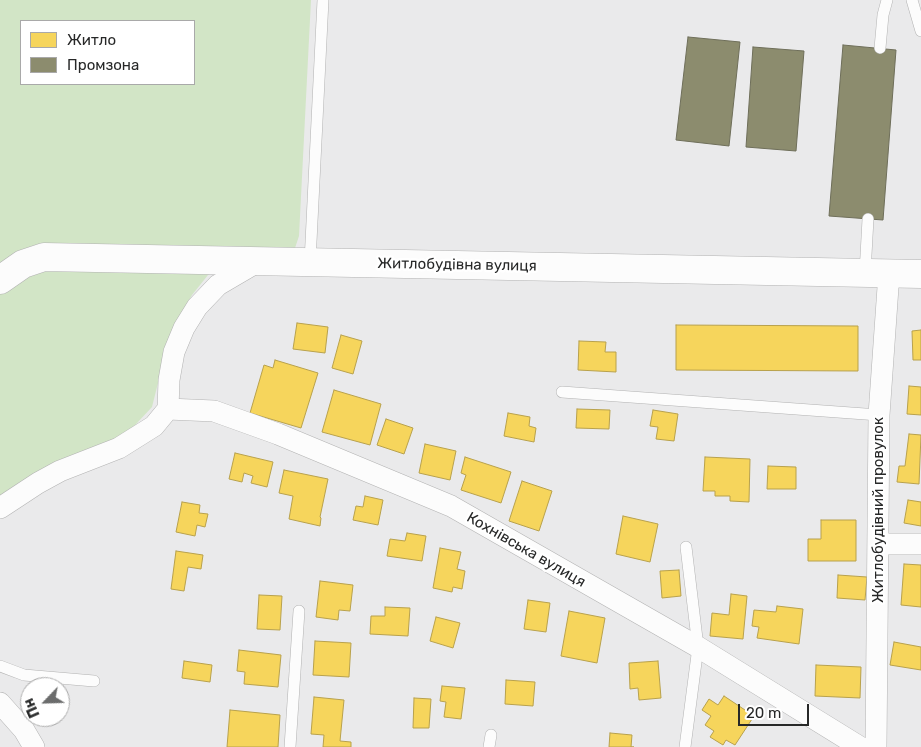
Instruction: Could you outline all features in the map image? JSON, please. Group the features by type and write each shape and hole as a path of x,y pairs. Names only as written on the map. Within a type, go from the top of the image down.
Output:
{"street":[{"name":"Житлобудівна вулиця","path":"0,280 24,264 44,257 921,274"},
{"path":"0,508 38,483 119,448 154,426 168,409 170,370 174,352 184,328 197,308 218,285 259,261"},
{"name":"Житлобудівний провулок","path":"876,273 879,415 876,747"},
{"name":"Кохнівська вулиця","path":"168,409 214,411 278,434 451,506 698,647 860,747"},
{"path":"879,544 921,544"},
{"path":"0,703 24,730 34,747"}],"lane":[{"path":"310,262 323,0"},
{"path":"880,48 883,15 887,0"},
{"path":"912,0 921,31"},
{"path":"868,219 876,273"},
{"path":"562,392 879,415"},
{"path":"685,747 698,647 686,546"},
{"path":"290,747 300,612"},
{"path":"0,666 24,675 94,681"},
{"path":"490,747 491,734"}],"green space":[{"path":"0,0 311,0 299,236 295,248 283,252 252,250 208,275 192,295 178,319 168,343 152,407 123,438 0,500"}],"building: Житло":[{"path":"297,323 328,327 325,353 293,349"},
{"path":"676,325 858,326 858,371 676,370"},
{"path":"921,330 921,360 913,360 912,331"},
{"path":"341,335 362,341 353,374 332,368"},
{"path":"579,341 606,342 605,352 616,352 616,372 578,370"},
{"path":"275,360 318,373 301,428 250,413 264,365 273,368"},
{"path":"909,386 921,387 921,415 907,414"},
{"path":"334,390 381,404 370,445 322,432"},
{"path":"577,409 610,410 609,429 576,428"},
{"path":"653,410 678,414 674,441 656,439 658,427 650,426"},
{"path":"508,413 530,417 529,426 536,428 534,442 504,436"},
{"path":"386,419 413,428 404,454 377,445"},
{"path":"909,434 921,435 919,484 897,482 899,466 905,466"},
{"path":"425,444 456,451 450,480 419,473"},
{"path":"235,453 273,462 267,487 251,483 253,476 244,473 242,482 229,479"},
{"path":"465,457 511,472 501,503 461,490 466,475 461,473"},
{"path":"705,457 750,459 749,502 730,501 730,496 715,496 715,491 703,491"},
{"path":"768,466 796,467 796,489 767,489"},
{"path":"284,470 328,479 320,517 320,526 289,519 293,496 279,493"},
{"path":"522,481 552,491 539,531 509,521"},
{"path":"365,496 383,500 378,525 353,520 356,506 363,507"},
{"path":"908,500 921,502 921,526 904,523"},
{"path":"182,502 200,505 199,513 208,514 205,527 197,525 195,536 176,532"},
{"path":"623,516 658,524 650,562 616,554"},
{"path":"821,520 856,520 856,561 808,561 808,539 821,539"},
{"path":"407,533 426,536 422,561 387,556 390,539 405,541"},
{"path":"440,548 461,552 457,569 465,571 462,589 453,587 452,592 433,588"},
{"path":"176,551 203,555 201,569 188,567 184,591 171,589"},
{"path":"904,564 921,565 921,607 901,605"},
{"path":"679,570 681,596 662,598 660,571"},
{"path":"838,575 867,577 865,600 837,598"},
{"path":"320,581 353,585 350,611 339,610 338,620 316,617"},
{"path":"731,594 747,596 743,639 710,636 712,613 729,615"},
{"path":"259,595 282,596 280,630 257,629"},
{"path":"528,600 550,603 546,632 524,629"},
{"path":"777,606 803,609 799,644 757,638 759,627 752,626 754,610 776,612"},
{"path":"385,607 410,608 408,636 370,634 371,616 385,616"},
{"path":"569,611 605,618 597,663 561,656"},
{"path":"436,617 460,623 453,648 430,641"},
{"path":"315,641 351,643 349,677 313,675"},
{"path":"894,642 921,647 921,670 890,665"},
{"path":"239,650 281,655 278,687 244,684 245,672 237,671"},
{"path":"184,661 212,665 210,682 182,678"},
{"path":"658,661 661,698 639,700 638,688 630,689 629,663"},
{"path":"816,665 861,667 860,698 815,696"},
{"path":"506,680 535,682 533,706 505,704"},
{"path":"442,686 465,688 461,719 444,717 446,702 440,701"},
{"path":"724,696 754,716 735,745 726,740 723,745 710,737 714,731 705,725 711,716 702,710 709,699 718,705"},
{"path":"314,697 344,700 340,741 351,742 351,747 323,747 324,735 311,734"},
{"path":"414,698 431,699 429,728 413,728"},
{"path":"230,710 280,715 278,747 227,747"},
{"path":"610,733 632,735 631,747 609,747"}],"building: Промзона":[{"path":"688,37 740,42 729,146 676,140"},
{"path":"843,45 896,50 883,220 829,216"},
{"path":"753,47 804,51 796,151 746,147"}]}
